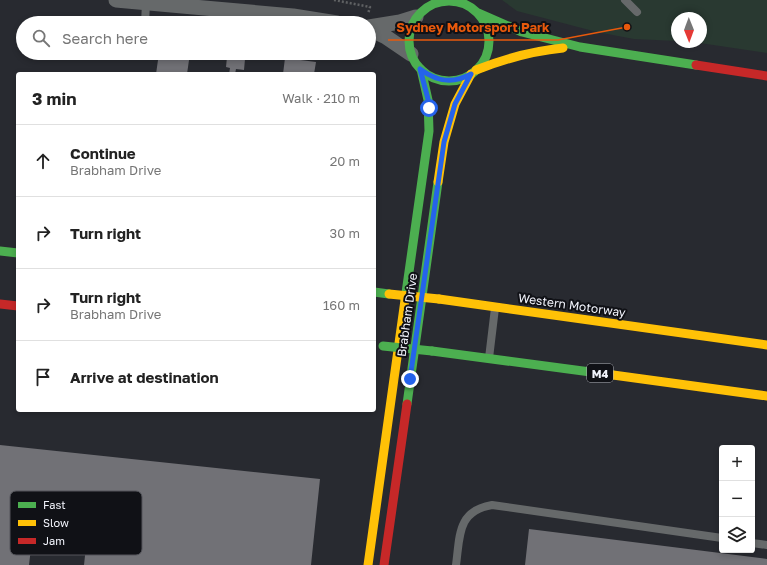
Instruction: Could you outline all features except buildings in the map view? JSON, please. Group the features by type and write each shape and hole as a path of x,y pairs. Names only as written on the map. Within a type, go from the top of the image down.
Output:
{"main road":[{"path":"580,47 556,48 520,54 502,59 464,78 449,81 434,78 420,69 411,54 409,35 416,18 422,11 433,4 454,1 467,5 478,13 522,32 580,47 767,76"},
{"path":"474,72 485,57 489,42 486,27 478,13"},
{"name":"Brabham Drive","path":"368,565 429,131 430,116 428,99 420,69"},
{"name":"Brabham Drive","path":"384,565 444,142 455,104 474,72"},
{"path":"0,251 16,253"},
{"name":"Western Motorway","path":"376,292 439,299 603,321 767,345"},
{"path":"0,304 16,306"},
{"name":"M4","path":"378,345 767,396"}],"street":[{"path":"116,0 146,3 184,3 293,16"},
{"path":"376,27 416,18"},
{"path":"376,32 411,54"}],"lane":[{"path":"625,0 637,12"},
{"path":"145,16 146,3"},
{"path":"488,359 495,307"},
{"path":"456,565 464,521 474,510 483,506 492,505 719,538"},
{"path":"755,543 767,545"}],"path":[{"path":"334,0 370,7"}],"green space":[{"path":"502,0 767,0 767,53 707,44 707,12 671,12 671,41 634,39 597,32 517,11"}],"traffic: fast":[{"path":"449,1 464,4 477,13 486,26 489,41 486,56 477,69 464,78 449,81 434,78 421,69 412,56 409,41 412,26 421,13 434,4 449,1"},
{"path":"478,13 522,32 580,47 696,65"},
{"path":"405,300 429,131 428,100 421,69"},
{"path":"407,404 438,182"},
{"path":"0,251 16,253"},
{"path":"376,292 389,294"},
{"path":"383,346 432,351"},
{"path":"432,351 613,375"}],"traffic: slow":[{"path":"476,70 518,56 563,48"},
{"path":"438,182 444,142 455,104 471,74"},
{"path":"389,294 439,299"},
{"path":"439,299 767,345"},
{"path":"368,565 405,300"},
{"path":"613,375 767,396"}],"traffic: jam":[{"path":"696,65 767,76"},
{"path":"0,304 16,306"},
{"path":"384,565 407,404"}],"place":[{"name":"Sydney Motorsport Park","path":"627,27"}],"route":[{"path":"410,379 444,142 448,123 455,104 471,74 464,78 449,81 434,78 420,69 425,84 429,108"}]}
